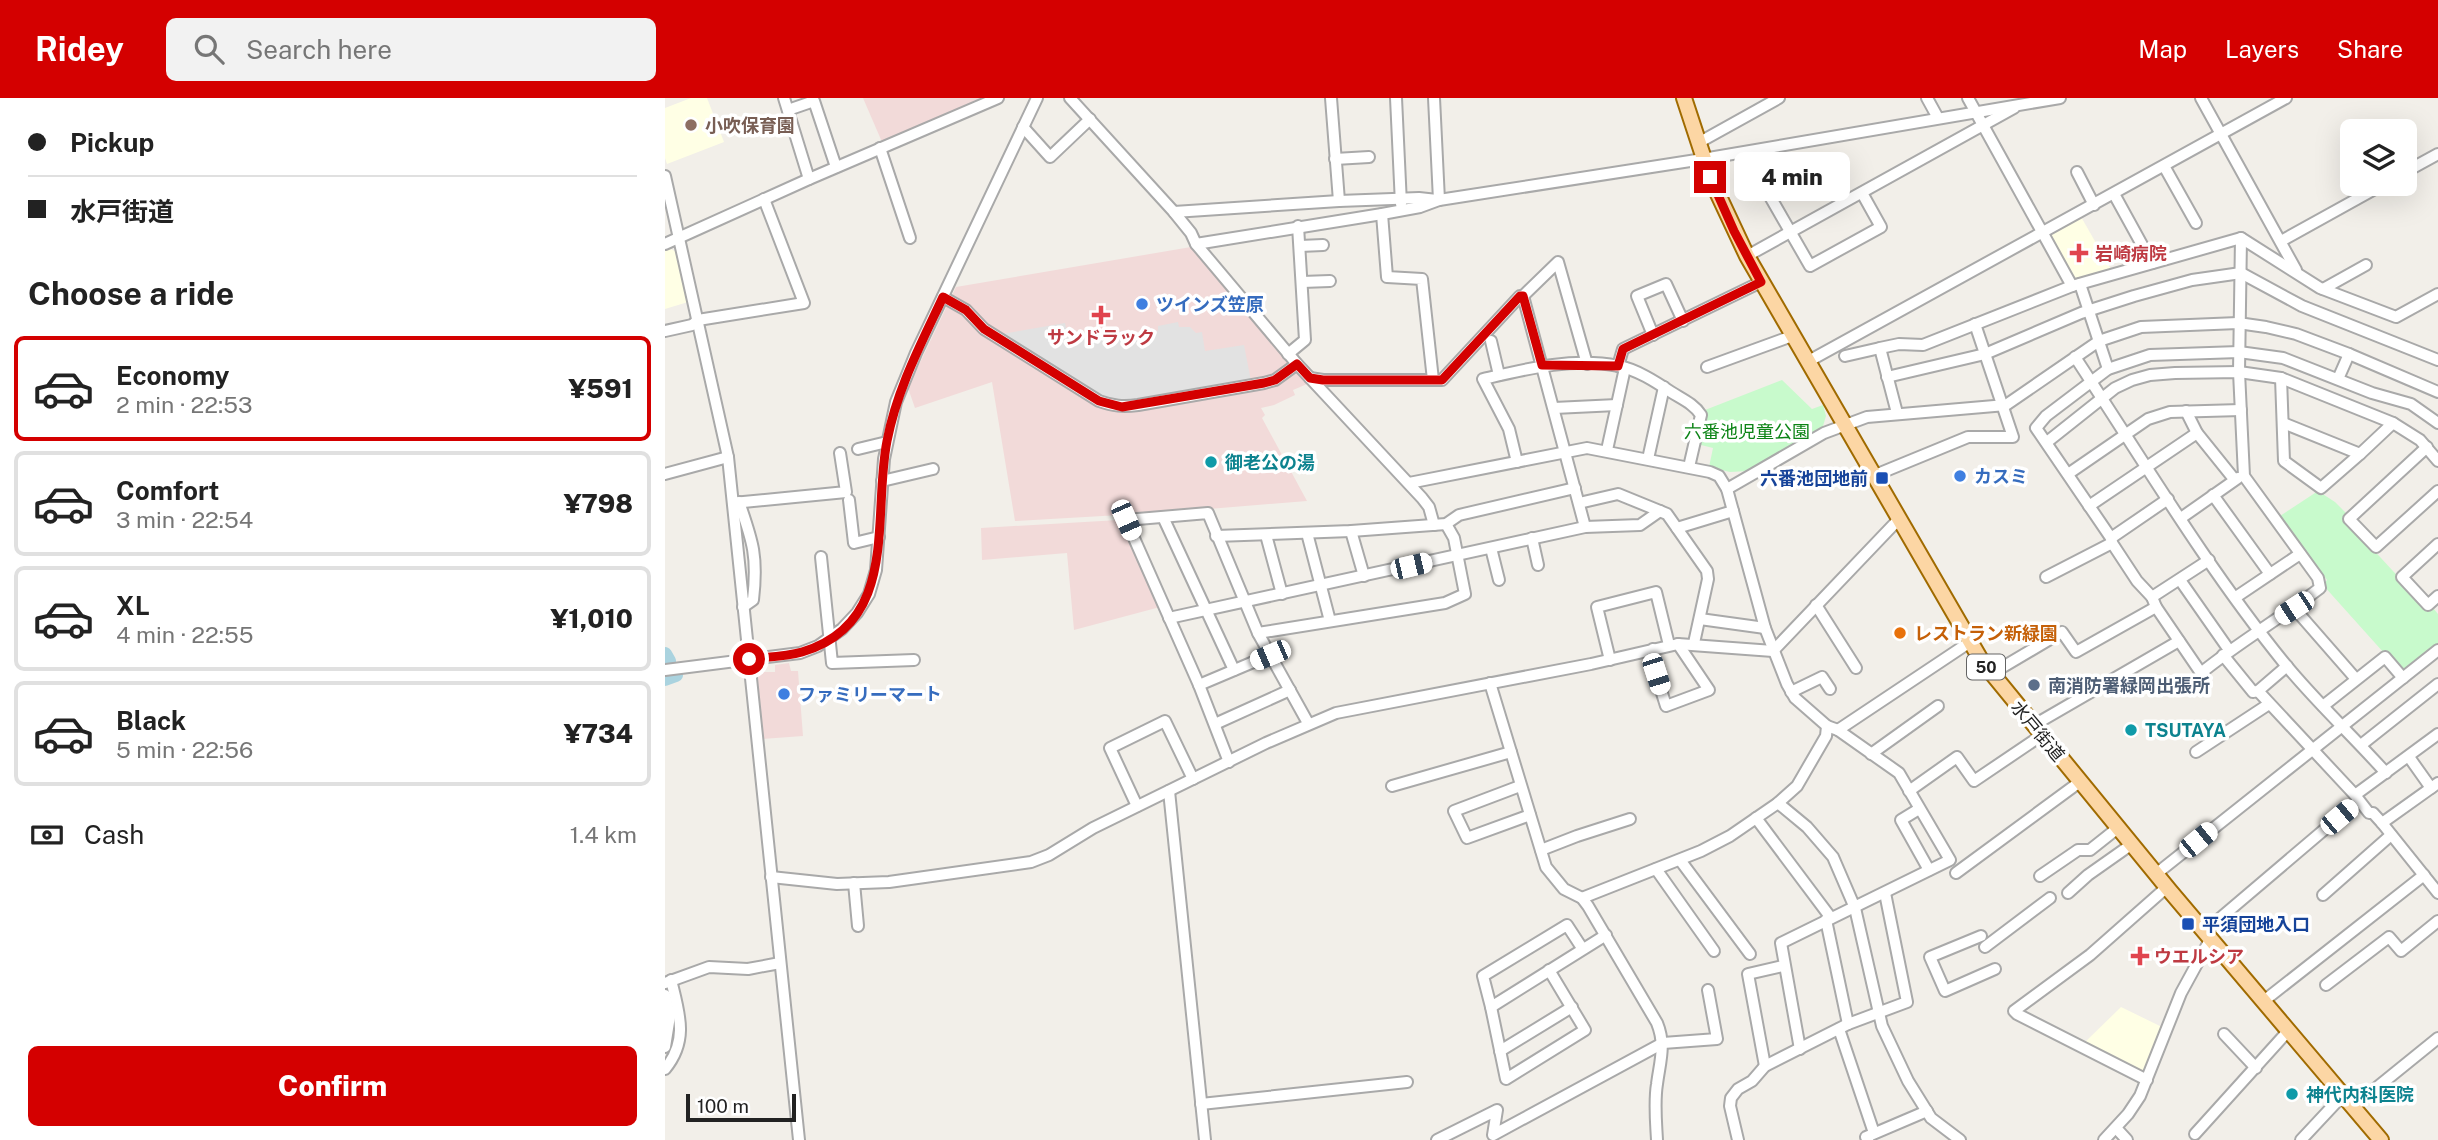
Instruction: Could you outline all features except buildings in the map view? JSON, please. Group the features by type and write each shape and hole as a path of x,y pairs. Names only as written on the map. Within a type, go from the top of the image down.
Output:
{"main road":[{"name":"水戸街道","path":"1684,98 1703,159 1747,256 1898,520 1991,674 2381,1140"},
{"name":"水戸街道","path":"1691,98 1692,123"}],"street":[{"path":"784,98 809,179"},
{"path":"665,244 999,98"},
{"path":"665,670 800,653 831,638 857,613 869,594 876,570 887,442 900,390 1037,98"},
{"path":"1070,98 1174,212 1191,233 1196,244 1288,354 1409,483 1429,507 1434,525"},
{"path":"1332,98 1339,201"},
{"path":"1396,98 1401,204"},
{"path":"1434,98 1439,200"},
{"path":"1698,143 1779,98"},
{"path":"1927,98 1938,118"},
{"path":"1968,98 2043,234 2076,285 2088,310 2108,369"},
{"path":"1747,256 2033,98"},
{"path":"1174,212 1339,201 1420,207 1439,200 1703,159 2060,98"},
{"path":"2201,98 2298,273"},
{"path":"1807,362 2286,98"},
{"path":"787,110 814,101 837,167"},
{"path":"1023,127 1050,157 1090,119"},
{"path":"880,148 910,238"},
{"path":"2417,165 2438,153"},
{"path":"1335,159 1369,157"},
{"path":"2164,166 2196,223"},
{"path":"2077,172 2094,205"},
{"path":"665,176 681,237 736,503 738,561 799,1140"},
{"path":"1768,193 1810,266 1881,227 1862,193"},
{"path":"2114,194 2153,262"},
{"path":"2281,241 2362,196"},
{"path":"665,331 692,325 698,320 804,303 764,199"},
{"path":"1196,244 1382,214 1401,204"},
{"path":"1382,214 1387,277 1422,279 1433,380"},
{"path":"1288,354 1305,340 1299,226"},
{"path":"2239,478 2241,410 2238,323 2241,238"},
{"path":"1845,356 1899,344 1923,345 2076,285 2241,238 2323,289 2396,317 2438,294"},
{"path":"1300,246 1324,245"},
{"path":"1310,378 1442,380 1520,296 1558,262 1587,364"},
{"path":"2323,289 2367,265"},
{"path":"1887,376 1985,354 2088,310 2192,280 2241,273 2302,306 2438,360"},
{"path":"1302,282 1330,281"},
{"path":"1607,450 1617,405 1623,349 1761,282"},
{"path":"1653,335 1637,296 1666,284 1683,321"},
{"path":"1523,296 1585,527"},
{"path":"943,297 966,310 984,329 1109,405 1138,405 1264,383 1275,380 1297,364"},
{"path":"1727,489 1824,433 1867,417 2001,406 2014,400 2099,341 2149,326 2238,323 2296,334 2438,392"},
{"path":"1873,476 1968,437 2013,438 1975,324"},
{"path":"1707,367 1792,336"},
{"path":"1491,341 1499,375"},
{"path":"1880,348 1897,413"},
{"path":"2186,411 2197,433 2239,478 2300,554 2318,578 2319,588 2201,673 2036,428 2046,416 2091,381 2108,369 2150,355 2239,352 2283,358 2372,393 2411,404 2438,423 2424,444 2349,519 2376,547 2438,491"},
{"path":"2338,379 2349,354"},
{"path":"2075,357 2124,435 2259,630 2287,666 2386,773"},
{"path":"1517,461 1509,429 1483,379 1542,365 1587,364 1621,367 1664,387 1696,408 1701,415 1689,467"},
{"path":"2047,442 2115,388 2150,375 2239,372 2281,378 2393,423 2424,444 2438,461"},
{"path":"2281,378 2284,461 2321,488 2393,423"},
{"path":"1648,459 1664,387"},
{"path":"1554,408 1617,405"},
{"path":"2068,474 2148,419 2170,412 2241,410"},
{"path":"2283,423 2360,454"},
{"path":"2089,506 2197,433"},
{"path":"858,449 887,442"},
{"path":"1409,483 1587,448 1689,467 1719,476 1727,489 1765,628 1791,692 1832,728 1899,773 1950,860 1781,943 1800,1049"},
{"path":"736,503 846,492 840,453"},
{"path":"665,474 728,457"},
{"path":"882,481 933,469"},
{"path":"2181,518 2239,478"},
{"path":"1216,536 1446,524 1459,515 1575,488"},
{"path":"1579,503 1618,494 1667,514 1707,571 1708,579 1694,643"},
{"path":"2213,495 2270,574"},
{"path":"2046,577 2111,541 2168,499"},
{"path":"849,500 854,542 879,537"},
{"path":"736,503 752,540 756,569 753,600 743,607"},
{"path":"1169,618 1585,527 1640,525 1660,511"},
{"path":"1677,527 1733,511"},
{"path":"1229,762 1199,685 1126,520 1208,513 1258,633 1308,723"},
{"path":"1163,517 1234,670"},
{"path":"1773,651 1898,520"},
{"path":"1258,633 1445,603 1465,594 1454,538 1446,524"},
{"path":"1351,531 1364,576"},
{"path":"1307,533 1330,621"},
{"path":"1266,534 1282,594"},
{"path":"1532,538 1538,565"},
{"path":"2438,544 2402,577 2428,605 2438,596"},
{"path":"1491,548 1499,580"},
{"path":"2236,597 2300,554"},
{"path":"821,558 832,663 914,660"},
{"path":"738,561 755,559"},
{"path":"1991,674 2062,632 2076,652 2153,602 2209,559"},
{"path":"2180,580 2253,692 2258,691 2287,666"},
{"path":"1610,660 1597,607 1656,592 1674,644 1709,690 1666,706 1656,674 1653,649"},
{"path":"1817,605 1856,668"},
{"path":"2294,608 2356,679"},
{"path":"1700,618 1765,628"},
{"path":"1909,791 1957,757 1974,781 2038,730 2179,641"},
{"path":"1582,898 1717,843 1756,818 1797,786 1832,728 1970,642"},
{"path":"771,877 811,882 888,882 1031,862 1049,855 1093,828 1137,806 1308,723 1336,713 1610,660 1674,644 1694,643 1773,651"},
{"path":"2156,874 2438,650"},
{"path":"1199,685 1270,655"},
{"path":"2323,706 2385,657 2403,678"},
{"path":"1791,692 1822,677 1830,689"},
{"path":"1490,683 1546,867 1557,883 1582,898 1657,1023 1663,1043 1655,1098 1657,1140"},
{"path":"2361,745 2438,684"},
{"path":"1215,724 1290,690"},
{"path":"2258,691 2382,823 2438,893"},
{"path":"2196,752 2269,704"},
{"path":"1871,754 1938,706"},
{"path":"1137,806 1109,748 1165,721 1193,779"},
{"path":"2104,1140 2135,1104 2208,934 2357,798 2438,734"},
{"path":"1392,786 1511,752"},
{"path":"2382,823 2435,785 2409,757"},
{"path":"1956,873 2081,782"},
{"path":"1520,786 1454,811 1467,838 1530,815"},
{"path":"1168,791 1205,1140"},
{"path":"1778,803 1807,827 1833,857 1855,908 1877,1013 1907,1081 1937,1123 1960,1140"},
{"path":"1919,809 1901,820 1929,870"},
{"path":"1756,818 1829,919 1843,1026 1871,1137 1927,1111"},
{"path":"1541,850 1630,819"},
{"path":"2040,876 2078,850 2090,850 2119,827"},
{"path":"2323,895 2391,835"},
{"path":"2068,893 2088,875 2132,844"},
{"path":"1680,860 1750,954"},
{"path":"1656,869 1714,951"},
{"path":"2265,1000 2424,875"},
{"path":"854,883 858,926"},
{"path":"2147,1080 2014,1011 2099,947 2167,887"},
{"path":"1738,1140 1731,1098 1765,1066 1843,1026 1907,1003 1885,893"},
{"path":"1995,969 1945,991 1930,957 1983,941 2049,898"},
{"path":"2326,985 2389,937 2401,951 2438,921"},
{"path":"1549,970 1585,1030 1506,1079 1483,976 1567,925 1582,948"},
{"path":"1491,1007 1606,935"},
{"path":"665,1069 674,1059 682,1024 668,981 709,967 748,969 780,963"},
{"path":"1765,1066 1748,974 1783,966"},
{"path":"1437,1140 1497,1110 1493,1135 1663,1043 1717,1039 1708,990"},
{"path":"665,995 670,1016 665,1047"},
{"path":"1500,1051 1572,1007"},
{"path":"2195,1134 2289,1030"},
{"path":"2224,1034 2256,1068"},
{"path":"2354,1107 2438,1038"},
{"path":"1201,1104 1407,1082"},
{"path":"2301,1140 2344,1094"},
{"path":"2116,1128 2127,1140"}],"shaded area":[{"name":"小吹保育園","path":"691,98 707,98 724,142 667,164 665,108"},
{"path":"863,98 986,98 882,142"},
{"name":"岩崎病院","path":"2080,215 2112,271 2072,281 2047,234"},
{"path":"1191,247 1307,384 1293,390 1295,395 1261,408 1265,415 1262,418 1307,501 1123,516 1121,519 1160,607 1074,630 1067,553 982,560 981,528 1119,520 1120,515 1015,521 992,382 915,408 908,388 956,287"},
{"path":"665,249 677,252 688,302 665,309"},
{"path":"1178,322 1179,327 1190,327 1196,333 1202,332 1205,351 1244,345 1251,381 1129,402 1109,400 1002,334 1065,323 1072,341 1113,334 1114,339 1158,331 1158,326"},
{"path":"789,663 791,671 798,671 803,736 762,739 757,677 762,672 775,672 775,665"},
{"path":"2121,1007 2162,1027 2144,1072 2139,1074 2083,1044"}],"green space":[{"name":"六番池児童公園","path":"1782,380 1812,409 1823,405 1826,416 1823,426 1748,471 1730,472 1709,467 1713,448 1697,444 1705,410"},
{"path":"2318,491 2348,515 2344,518 2429,610 2433,608 2438,614 2438,645 2406,670 2402,670 2384,653 2323,585 2327,580 2280,516"}],"waterway":[{"path":"665,654 669,661"},
{"path":"665,679 676,675 675,673"}],"place":[{"name":"小吹保育園","path":"691,125"},
{"name":"岩崎病院","path":"2079,253"},
{"name":"ツインズ笠原","path":"1142,304"},
{"name":"サンドラック","path":"1101,315"},
{"name":"御老公の湯","path":"1211,462"},
{"name":"カスミ","path":"1960,476"},
{"name":"六番池団地前","path":"1882,478"},
{"name":"レストラン新緑園","path":"1900,633"},
{"name":"南消防署緑岡出張所","path":"2034,685"},
{"name":"ファミリーマート","path":"784,694"},
{"name":"TSUTAYA","path":"2131,730"},
{"name":"平須団地入口","path":"2188,924"},
{"name":"ウエルシア","path":"2140,956"},
{"name":"神代内科医院","path":"2292,1094"}],"route":[{"path":"749,659 800,653 818,646 850,622 869,594 876,570 884,459 891,420 905,379 943,297 966,310 984,329 1099,401 1122,407 1264,383 1275,380 1297,364 1310,378 1323,380 1442,380 1520,296 1523,296 1542,365 1618,366 1623,349 1761,282 1710,177"}]}
